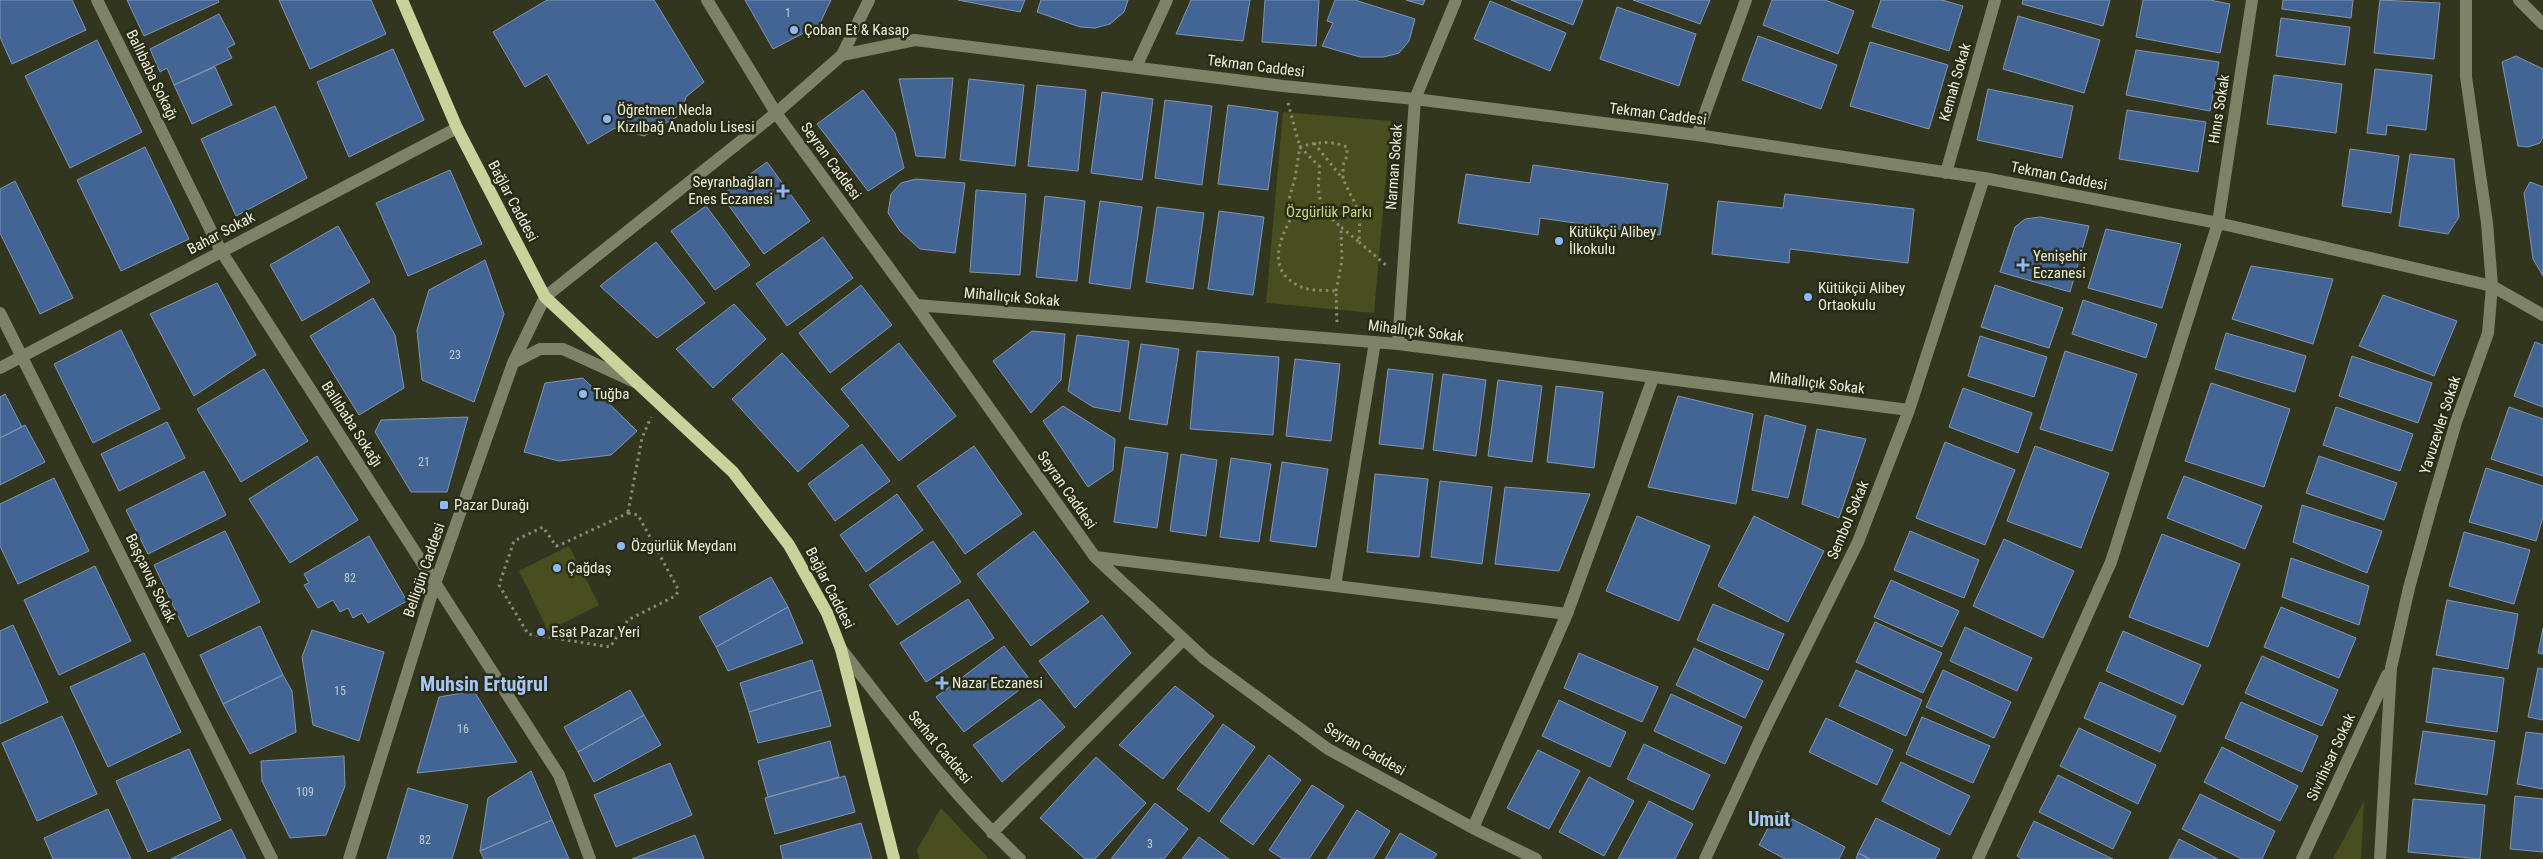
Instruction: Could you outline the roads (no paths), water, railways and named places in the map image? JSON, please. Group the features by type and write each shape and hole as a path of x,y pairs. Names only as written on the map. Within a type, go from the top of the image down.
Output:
{"main road":[{"name":"Bağlar Caddesi","path":"402,0 457,128 545,297 658,400 733,472 765,511 789,545 811,583 827,613 842,650 894,859"}],"street":[{"name":"Ballıbaba Sokağı","path":"97,0 221,251 558,776 590,859"},
{"name":"Seyran Caddesi","path":"707,0 776,113 916,305 1095,557 1205,659 1328,749 1473,828 1536,859"},
{"path":"545,297 776,113 842,54 869,0"},
{"path":"1136,67 1167,0"},
{"name":"Narman Sokak","path":"1398,344 1415,99 1456,0"},
{"path":"1697,135 1746,0"},
{"name":"Kemah Sokak","path":"1946,173 1995,0"},
{"name":"Hınıs Sokak","path":"1978,859 2111,562 2218,223 2252,0"},
{"name":"Yavuzevler Sokak","path":"2380,859 2390,668 2409,588 2456,422 2488,333 2492,286 2487,223 2466,77 2466,0"},
{"path":"2519,0 2543,24"},
{"name":"Tekman Caddesi","path":"842,54 915,40 1283,86 1415,99 1697,135 1984,178 2218,223 2492,286 2543,314"},
{"name":"Bahar Sokak","path":"0,368 457,128"},
{"name":"Sembol Sokak","path":"1705,859 1769,721 1858,542 1909,410 1984,178"},
{"name":"Belligün Caddesi","path":"349,859 436,584 514,363 545,297"},
{"name":"Mihallıçık Sokak","path":"916,305 1398,344 1909,410"},
{"name":"Başçavuş Sokak","path":"0,313 272,859"},
{"path":"1335,586 1375,342"},
{"name":"Bağlar Caddesi","path":"514,363 540,349 563,349 641,385"},
{"path":"1473,828 1566,614 1653,378"},
{"path":"1095,557 1566,614"},
{"path":"992,833 1184,639"},
{"name":"Serhat Caddesi","path":"842,650 925,756 992,833 1020,859"},
{"name":"Sivrihisar Sokak","path":"2302,859 2390,668"}],"place":[{"name":"Çoban Et & Kasap","path":"794,30"},
{"name":"Öğretmen Necla Kızılbağ Anadolu Lisesi","path":"607,119"},
{"name":"Seyranbağları Enes Eczanesi","path":"783,191"},
{"name":"Kütükçü Alibey İlkokulu","path":"1559,241"},
{"name":"Yenişehir Eczanesi","path":"2023,265"},
{"name":"Kütükçü Alibey Ortaokulu","path":"1808,297"},
{"name":"Tuğba","path":"583,394"},
{"name":"Pazar Durağı","path":"444,505"},
{"name":"Özgürlük Meydanı","path":"621,546"},
{"name":"Çağdaş","path":"557,568"},
{"name":"Esat Pazar Yeri","path":"541,632"},
{"name":"Nazar Eczanesi","path":"942,683"}],"district":[{"name":"Muhsin Ertuğrul","path":"484,684"},
{"name":"Umut","path":"1769,819"}],"park label":[{"name":"Özgürlük Parkı","path":"1329,212"}]}
